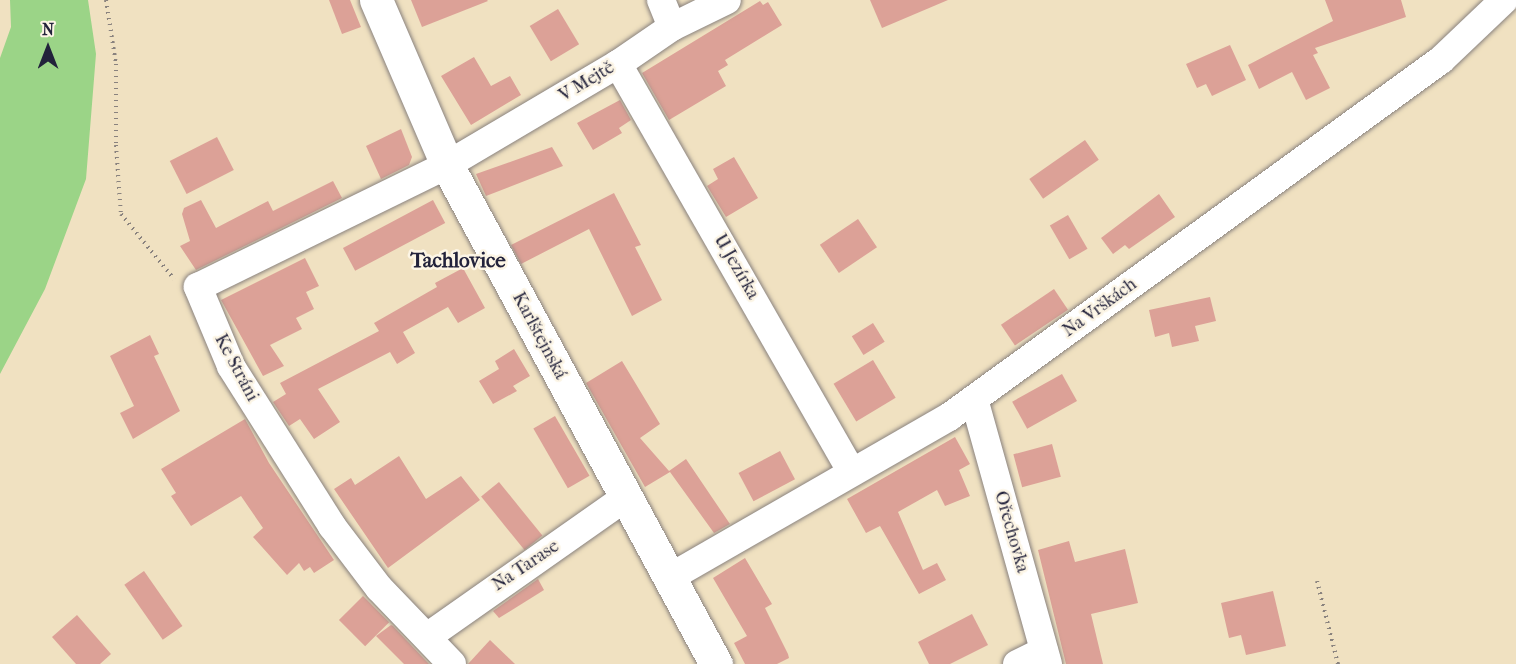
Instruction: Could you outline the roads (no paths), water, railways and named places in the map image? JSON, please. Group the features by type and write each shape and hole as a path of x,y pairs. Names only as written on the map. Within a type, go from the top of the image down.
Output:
{"main road":[{"name":"Karlštejnská","path":"376,0 447,165 716,664"}],"street":[{"path":"661,0 672,27"},
{"name":"V Mejtě","path":"447,165 618,64 672,27 727,0"},
{"name":"Na Vrškách","path":"669,578 974,399 1441,60 1504,0"},
{"name":"U Jezírka","path":"618,64 852,472"},
{"name":"Ke Stráni","path":"447,165 198,287 231,366 332,526 379,588 452,664"},
{"name":"Ořechovka","path":"974,399 1046,658"},
{"name":"Na Tarase","path":"427,637 626,496"},
{"path":"1017,664 1046,658"}],"district":[{"name":"Tachlovice","path":"458,260"}]}
